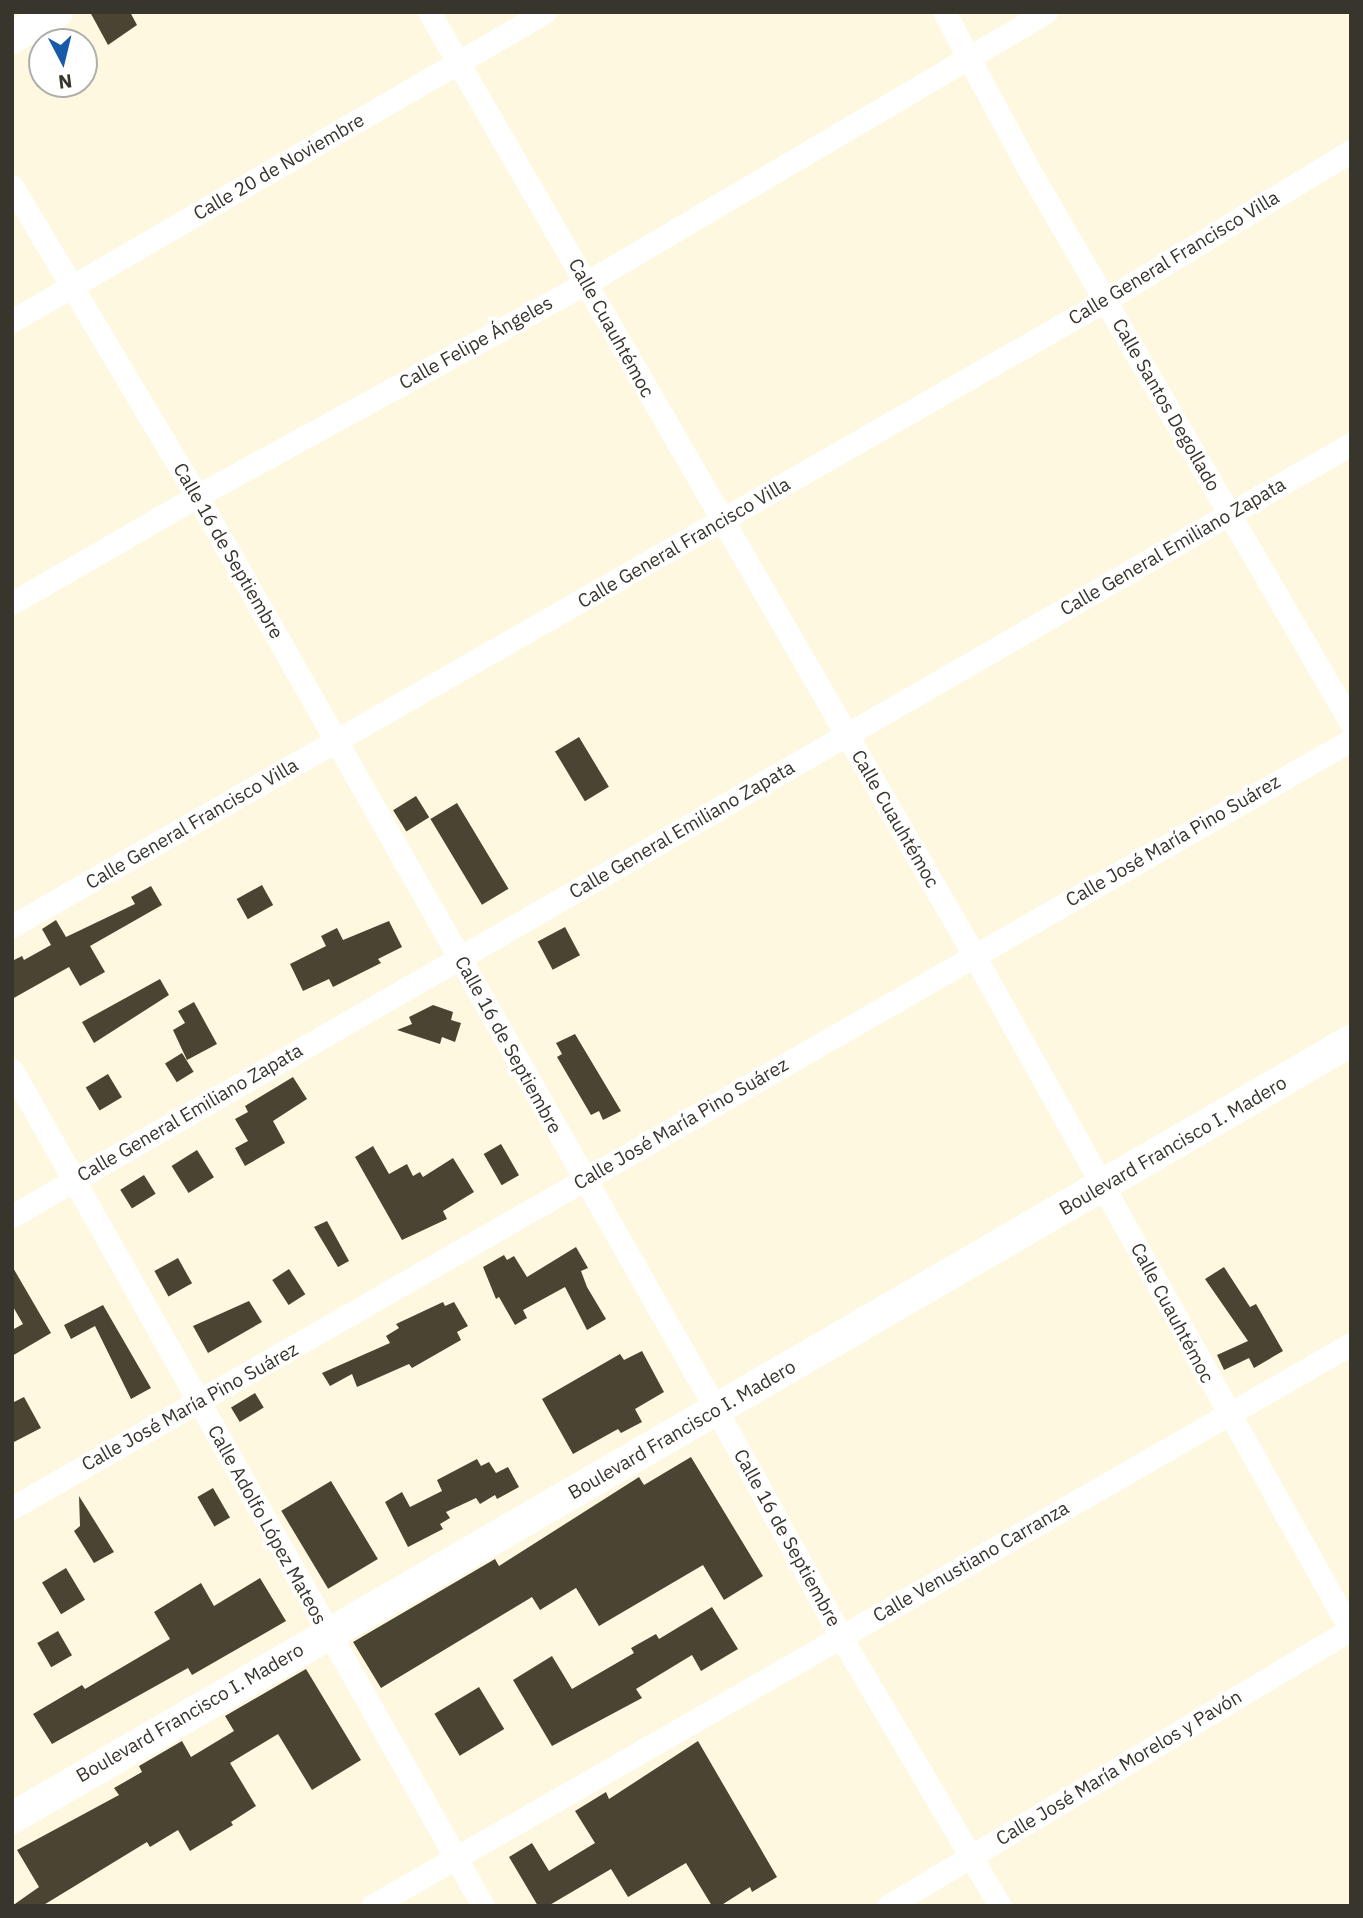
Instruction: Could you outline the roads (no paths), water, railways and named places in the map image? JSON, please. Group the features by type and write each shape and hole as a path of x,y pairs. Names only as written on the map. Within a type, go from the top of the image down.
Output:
{"street":[{"path":"12,38 57,12"},
{"name":"Calle Cuauhtémoc","path":"429,12 586,282 720,522 974,955 1104,1187 1227,1415 1351,1630"},
{"name":"Calle 20 de Noviembre","path":"12,321 545,12"},
{"name":"Calle Santos Degollado","path":"944,12 1229,515 1351,723"},
{"name":"Calle Felipe Ángeles","path":"12,603 197,496 586,282 1046,12"},
{"name":"Calle General Francisco Villa","path":"12,926 1106,300 1351,151"},
{"name":"Calle 16 de Septiembre","path":"12,186 197,496 583,1181 717,1411 841,1637 973,1856 1000,1906"},
{"name":"Calle General Emiliano Zapata","path":"12,1216 1351,444"},
{"name":"Calle José María Pino Suárez","path":"12,1508 1351,740"},
{"name":"Boulevard Francisco I. Madero","path":"12,1818 327,1633 1104,1187 1351,1041"},
{"name":"Calle Adolfo López Mateos","path":"12,1070 483,1906"},
{"name":"Calle Venustiano Carranza","path":"372,1906 1351,1344"},
{"name":"Calle José María Morelos y Pavón","path":"888,1906 1351,1630"}]}
